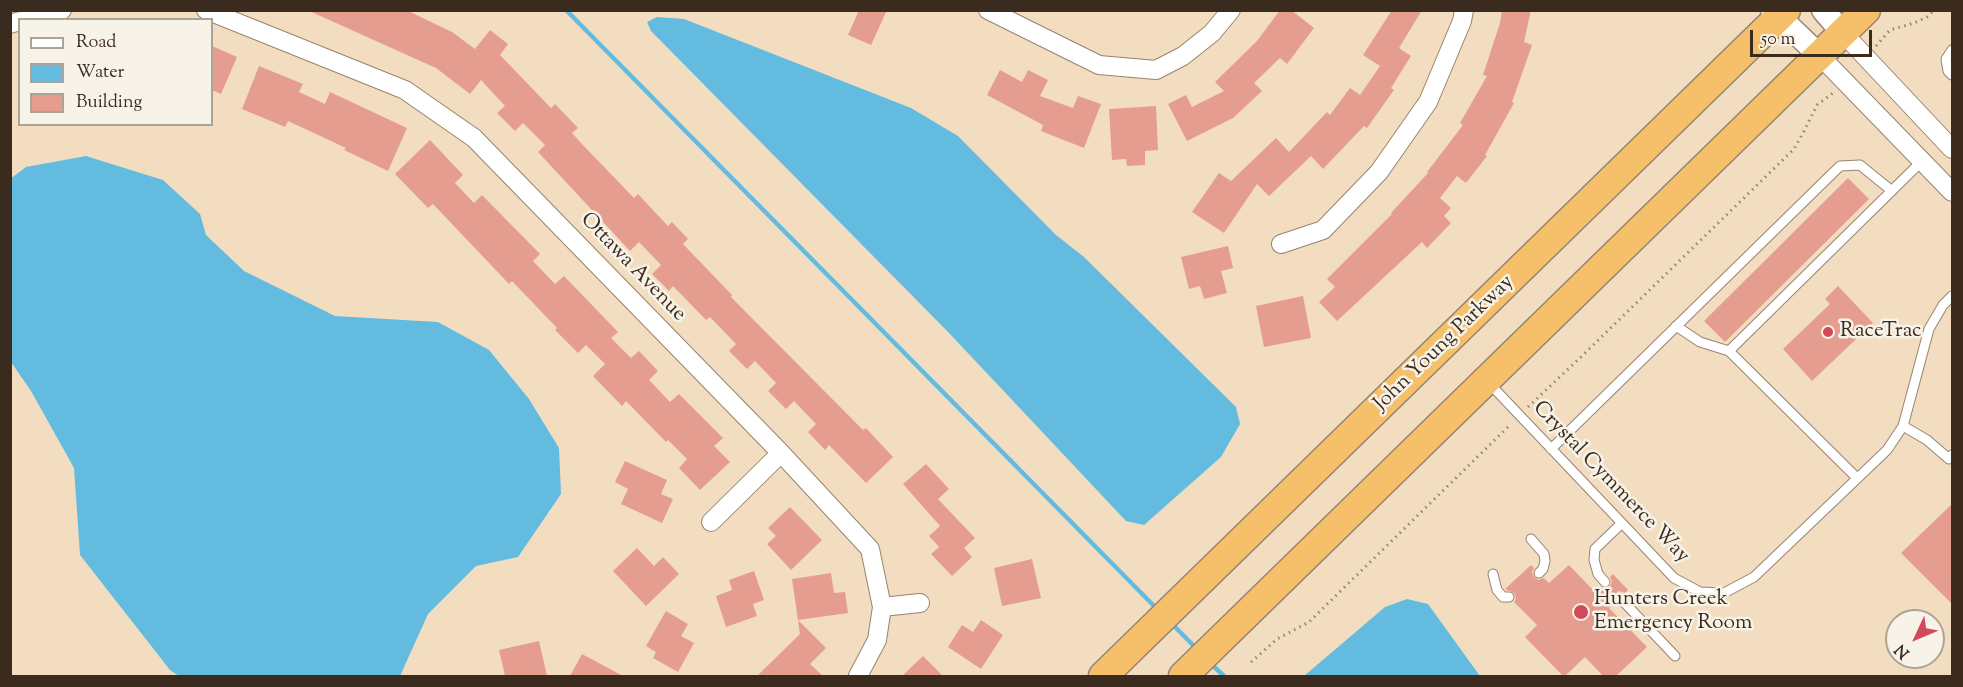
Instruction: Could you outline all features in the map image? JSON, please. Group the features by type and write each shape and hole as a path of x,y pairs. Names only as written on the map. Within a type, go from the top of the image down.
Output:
{"highway":[{"path":"1186,674 1866,10"},
{"name":"John Young Parkway","path":"1103,676 1779,13"}],"street":[{"path":"34,18 62,10"},
{"name":"Ottawa Avenue","path":"206,10 405,90 474,138 781,453 870,549 882,607 877,640 858,676"},
{"path":"988,10 1100,65 1156,70 1183,56 1212,33 1231,10"},
{"path":"1281,244 1323,230 1379,172 1428,102 1462,21 1464,10"},
{"path":"1823,10 1953,149"},
{"path":"1779,13 1953,192"},
{"path":"711,522 781,453"},
{"path":"882,607 920,603"}],"lane":[{"path":"1953,50 1946,58 1948,71 1953,75"},
{"path":"1729,351 1922,161"},
{"path":"1551,448 1840,166 1860,165 1892,190"},
{"name":"Crystal Cymmerce Way","path":"1487,381 1674,578 1700,592 1724,593 1754,578 1887,450 1903,426 1929,329 1943,305 1953,296"},
{"path":"1677,326 1700,342 1729,351 1857,478"},
{"path":"1903,426 1927,440 1949,459 1953,455"},
{"path":"1605,582 1598,574 1594,560 1595,549 1622,523"},
{"path":"1530,539 1544,554 1543,569 1539,573"},
{"path":"1493,574 1497,590 1503,597 1509,597"},
{"path":"1620,598 1676,656"}],"path":[{"path":"1874,47 1890,30 1928,17 1935,10"},
{"path":"1251,662 1277,639 1309,622 1583,356 1794,148 1817,105 1833,94 1833,91"}],"water":[{"path":"657,17 684,19 911,108 958,136 1056,235 1084,257 1236,407 1240,424 1221,457 1144,525 1126,521 950,334 651,31 647,22"},
{"path":"86,156 163,180 200,214 206,235 244,271 335,316 438,322 489,350 529,399 559,448 561,494 518,557 476,566 428,614 400,676 179,676 170,670 80,555 74,468 31,391 11,362 10,179 26,167"},
{"path":"1407,599 1428,604 1480,676 1304,676 1385,607"}],"building":[{"path":"307,10 406,10 452,32 475,49 490,30 508,44 500,55 551,108 555,104 578,128 572,133 581,143 634,198 638,194 668,226 672,222 688,239 683,244 732,295 731,297 863,430 866,428 893,457 866,483 829,445 825,450 808,432 816,424 794,401 786,409 768,391 776,383 755,361 747,369 729,351 736,344 710,317 706,320 673,286 669,291 652,274 661,265 639,242 630,251 538,152 545,145 523,123 515,131 497,113 505,106 481,80 470,94 436,68"},
{"path":"859,10 887,10 871,45 848,35"},
{"path":"1280,10 1291,10 1314,28 1287,64 1280,58 1254,83 1262,91 1233,118 1187,141 1168,104 1186,95 1192,107 1224,91 1215,82 1257,41"},
{"path":"1392,10 1422,10 1399,48 1411,56 1391,88 1394,90 1367,128 1364,126 1323,169 1311,156 1269,196 1257,184 1224,233 1192,212 1219,173 1231,181 1276,138 1289,152 1327,112 1330,115 1350,88 1360,95 1380,66 1363,55"},
{"path":"1502,10 1531,10 1524,42 1532,45 1512,102 1514,103 1485,155 1487,156 1466,183 1457,176 1440,198 1451,208 1444,216 1451,223 1427,248 1422,242 1337,321 1319,302 1335,287 1327,279 1392,214 1428,173 1463,125 1460,123 1487,76 1483,75"},
{"path":"213,46 237,57 221,94 213,90"},
{"path":"259,66 303,84 299,92 325,104 330,92 407,128 388,171 288,121 285,127 242,109"},
{"path":"1000,70 1022,82 1028,70 1048,80 1040,96 1073,108 1078,96 1101,104 1084,148 1041,131 1043,125 987,95"},
{"path":"1156,106 1158,150 1145,151 1145,165 1127,166 1126,159 1112,160 1109,109"},
{"path":"430,140 463,175 455,183 474,203 482,195 540,254 533,261 555,284 564,276 618,332 611,338 631,358 639,351 658,371 649,380 670,402 679,394 723,438 714,446 730,462 700,490 679,468 687,459 668,440 666,442 626,401 622,406 593,376 605,364 586,345 578,353 512,281 509,284 433,204 428,208 395,174"},
{"path":"1848,178 1869,199 1725,342 1704,321"},
{"path":"1228,246 1233,268 1221,271 1227,293 1204,299 1200,286 1189,289 1181,257"},
{"path":"1838,286 1873,323 1812,381 1783,349 1830,304 1825,299"},
{"path":"1303,296 1311,338 1264,347 1256,306"},
{"path":"625,461 667,480 661,494 673,499 662,523 621,504 628,489 615,482"},
{"path":"926,464 949,489 938,499 975,538 964,548 972,557 952,576 931,554 939,547 929,536 940,526 903,484"},
{"path":"1953,503 1953,605 1901,553"},
{"path":"790,507 822,540 791,570 767,544 776,536 768,528"},
{"path":"637,548 654,566 663,557 679,574 646,606 613,571"},
{"path":"1032,559 1041,598 1002,606 994,568"},
{"path":"1531,565 1534,568 1532,572 1534,577 1538,580 1544,578 1549,583 1569,565 1595,592 1600,587 1606,589 1610,587 1612,581 1610,577 1613,574 1628,590 1625,593 1619,591 1615,594 1613,599 1615,602 1609,608 1647,647 1616,676 1603,676 1585,657 1563,676 1525,637 1537,625 1514,602 1516,598 1514,593 1505,589"},
{"path":"754,571 764,600 753,604 757,616 726,627 716,596 732,590 729,580"},
{"path":"831,573 834,593 845,592 848,613 798,620 826,648 810,664 823,676 757,676 800,634 792,579"},
{"path":"666,611 688,624 681,636 694,643 678,672 653,658 656,652 646,646"},
{"path":"981,620 1003,635 981,669 948,647 962,625 973,632"},
{"path":"539,641 547,676 505,676 499,650"},
{"path":"582,654 623,676 570,676"},
{"path":"923,656 943,676 902,676"}],"waterway":[{"path":"566,10 1159,611"},
{"path":"1171,623 1197,649"},
{"path":"1211,664 1224,676"}],"place":[{"name":"RaceTrac","path":"1828,332"},
{"name":"Hunters Creek Emergency Room","path":"1581,612"}]}
